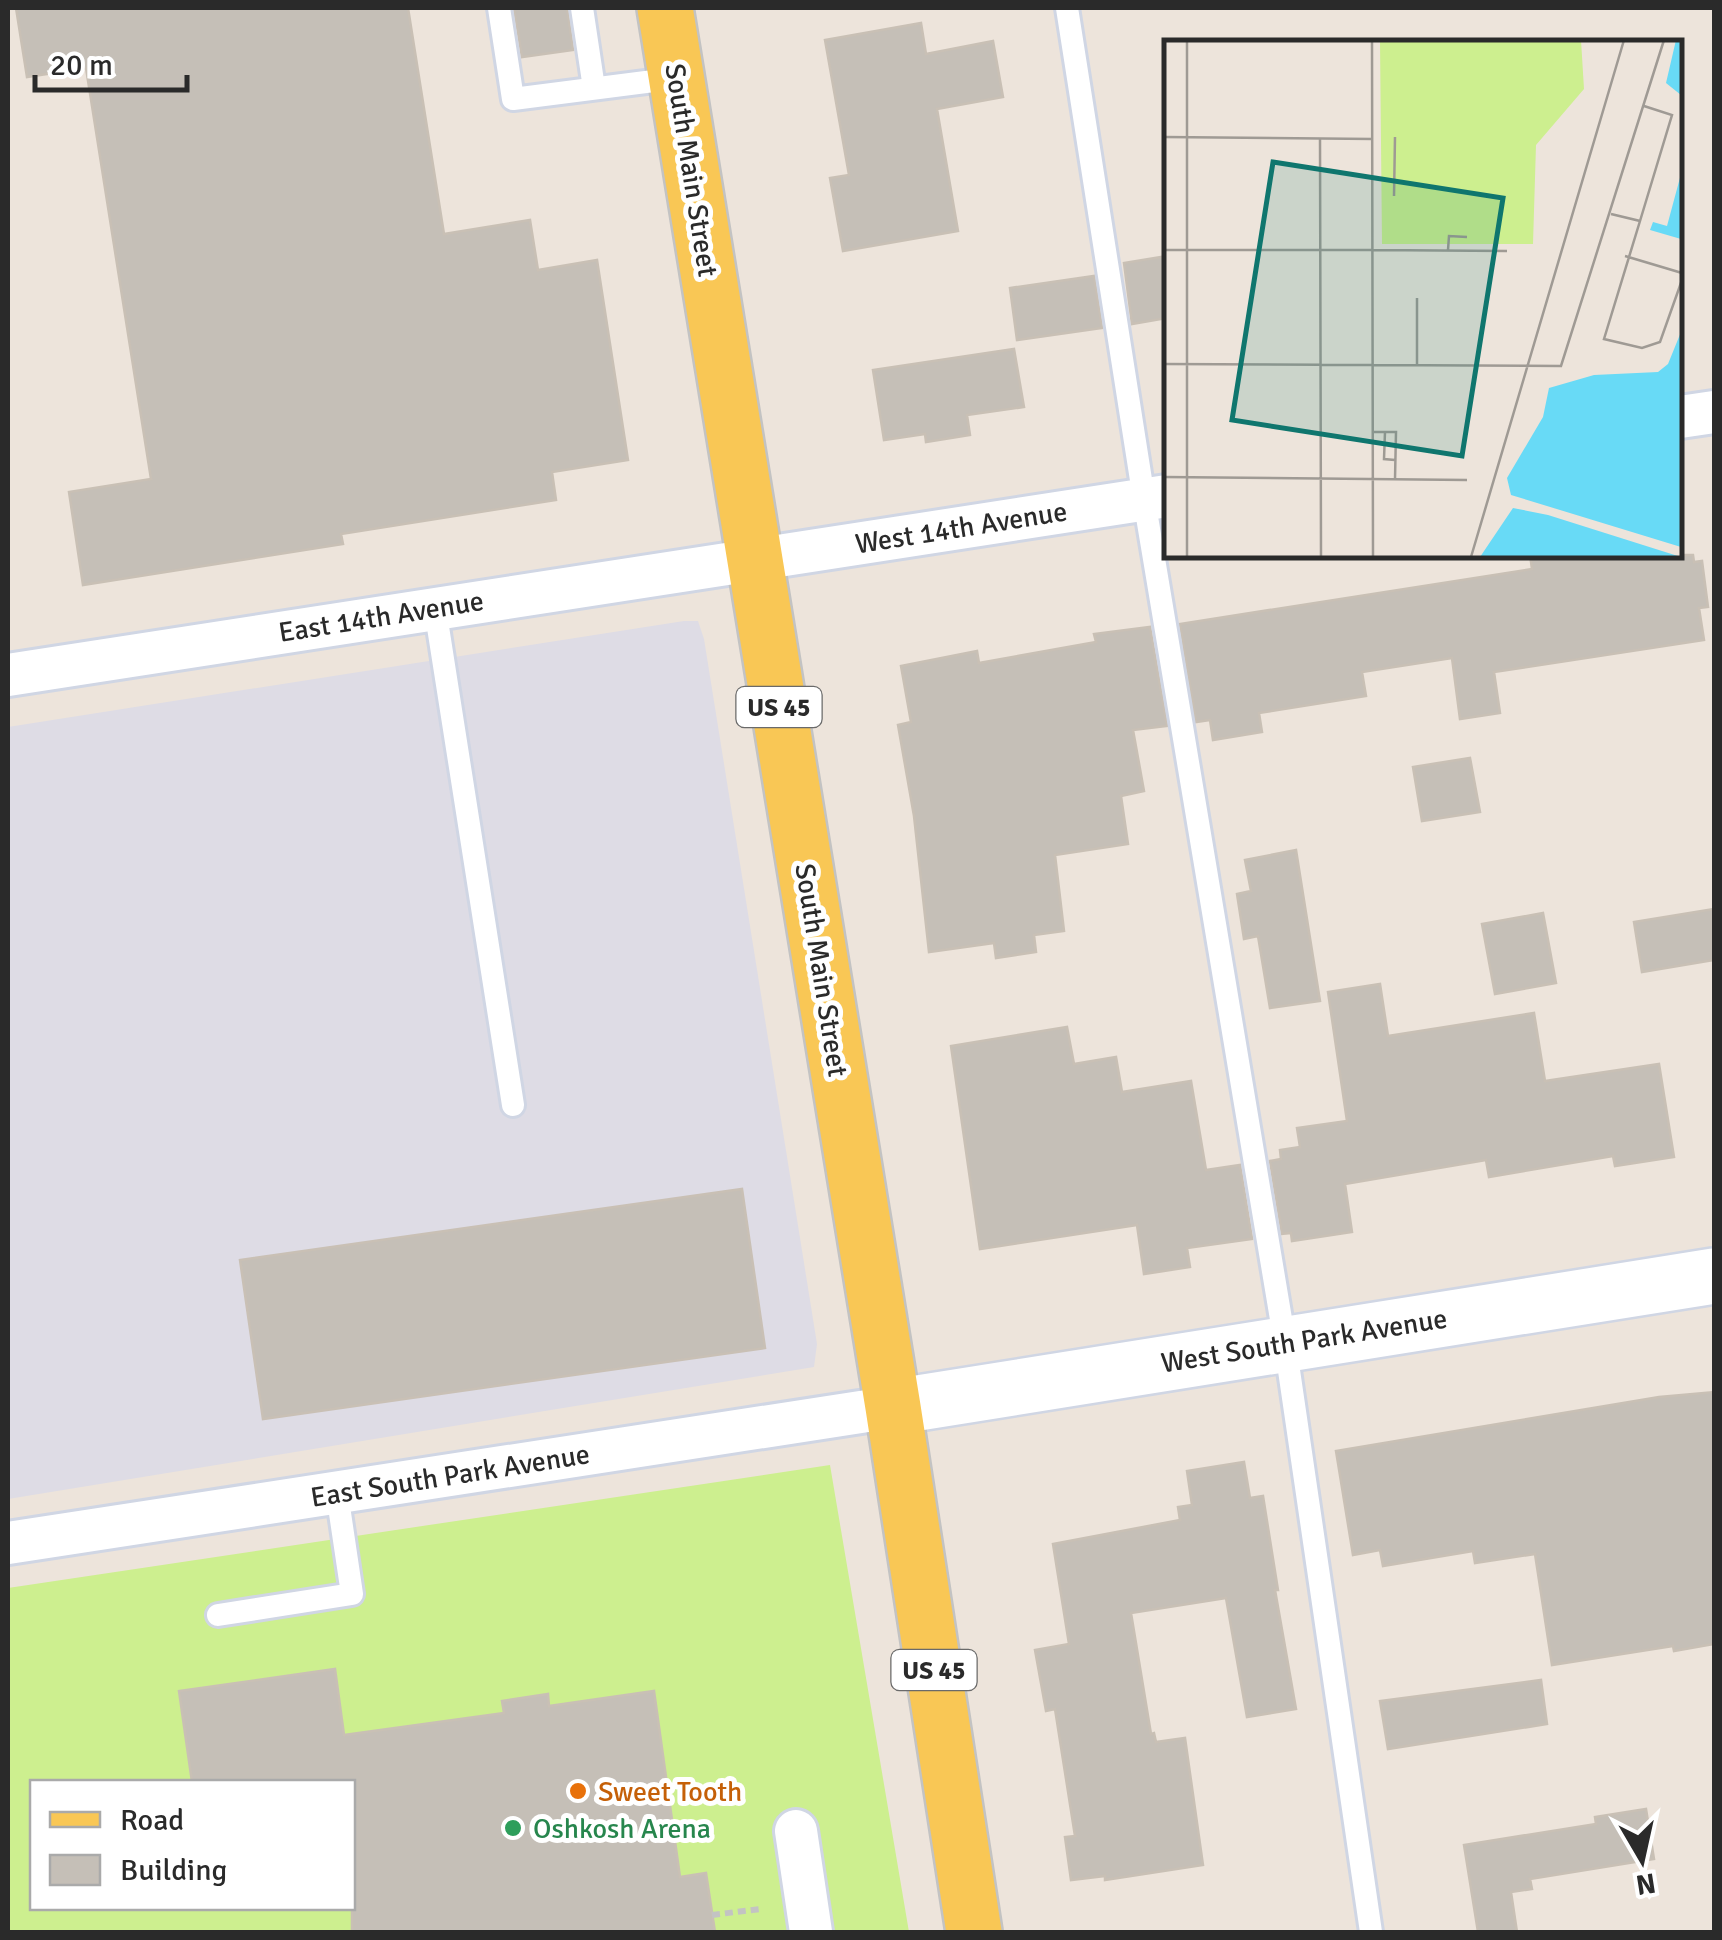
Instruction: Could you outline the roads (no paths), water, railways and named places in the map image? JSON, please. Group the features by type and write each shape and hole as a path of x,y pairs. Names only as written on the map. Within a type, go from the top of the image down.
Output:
{"main road":[{"name":"South Main Street","path":"666,8 893,1406 974,1932"},
{"name":"West South Park Avenue","path":"893,1406 1714,1276"}],"street":[{"path":"1682,417 1714,412"},
{"name":"West 14th Avenue","path":"754,558 1156,498"},
{"name":"East 14th Avenue","path":"8,675 754,558"},
{"name":"East South Park Avenue","path":"8,1543 893,1406"},
{"path":"796,1831 811,1932"}],"lane":[{"path":"499,8 513,99 677,78"},
{"path":"582,8 594,88"},
{"path":"1067,8 1164,550"},
{"path":"1165,558 1372,1932"},
{"path":"435,608 513,1105"},
{"path":"218,1614 352,1594 337,1493"}],"place":[{"name":"Sweet Tooth","path":"578,1791"},
{"name":"Oshkosh Arena","path":"513,1828"}]}
